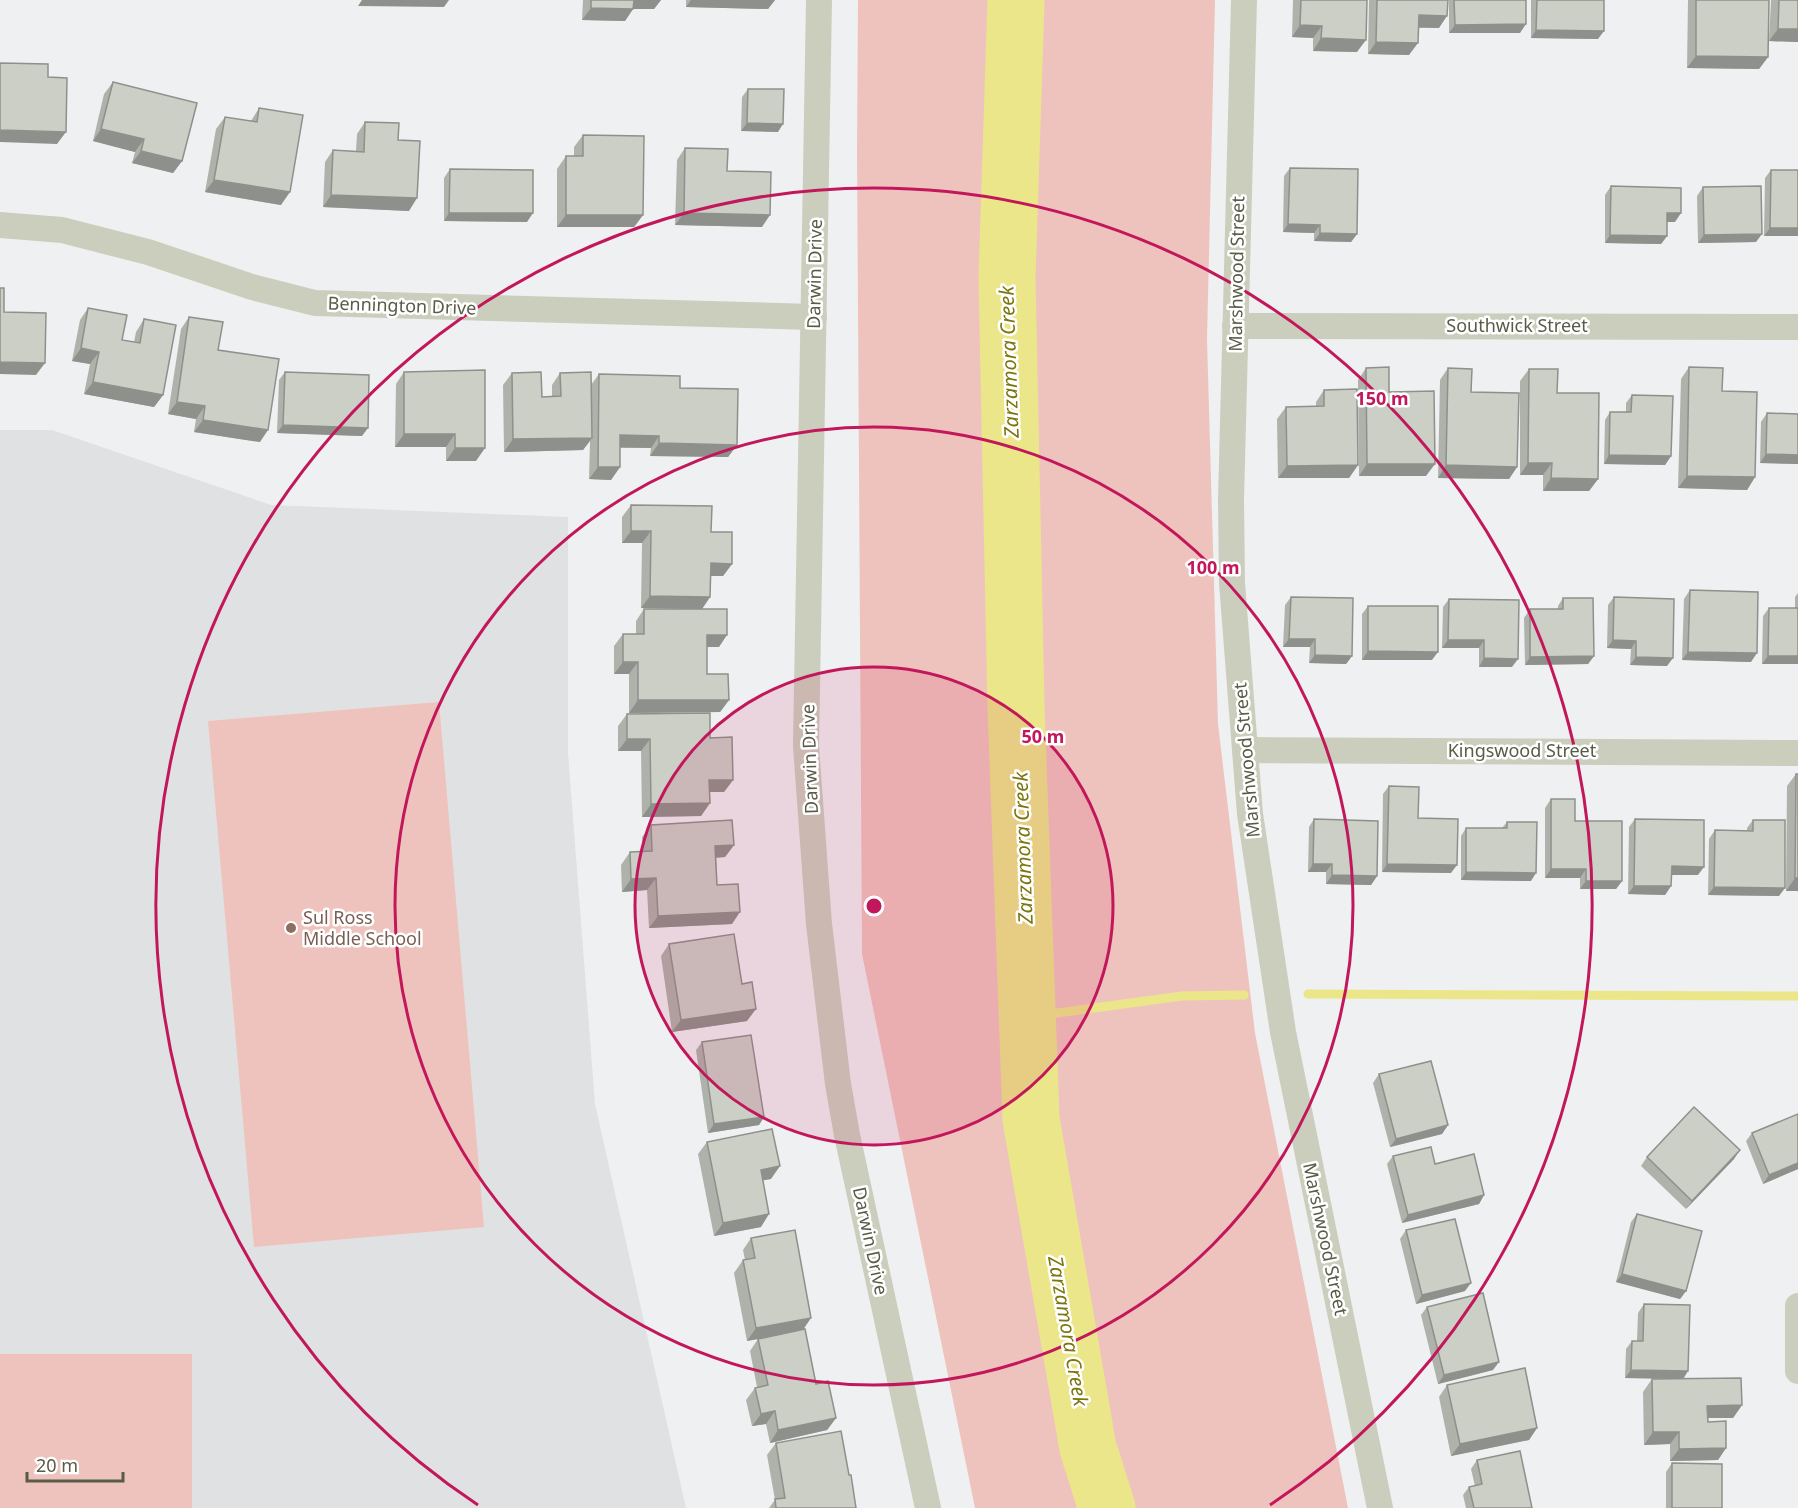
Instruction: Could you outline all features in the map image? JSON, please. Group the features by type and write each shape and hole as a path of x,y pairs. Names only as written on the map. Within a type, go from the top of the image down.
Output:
{"street":[{"name":"Darwin Drive","path":"819,0 806,746 819,924 838,1084 928,1508"},
{"name":"Marshwood Street","path":"1244,0 1235,326 1232,583 1250,814 1283,1032 1380,1508"},
{"name":"Bennington Drive","path":"0,225 62,230 148,252 252,287 315,303 814,317"},
{"name":"Southwick Street","path":"1235,326 1798,327"},
{"name":"Kingswood Street","path":"1245,750 1798,753"},
{"path":"1797,1306 1798,1371"}],"shaded area":[{"path":"858,0 1215,0 1207,339 1218,724 1255,1033 1348,1508 975,1508 862,954"},
{"name":"Sul Ross Middle School","path":"0,430 52,430 271,505 568,517 568,753 595,1104 686,1508 0,1508"},
{"path":"439,702 484,1227 254,1247 208,721"},
{"path":"0,1354 192,1354 192,1508 0,1508"}],"building":[{"path":"591,0 634,0 633,9 591,8"},
{"path":"1301,0 1367,0 1366,40 1321,38 1322,26 1300,25"},
{"path":"1377,0 1448,0 1447,16 1419,15 1418,43 1376,42"},
{"path":"1454,0 1526,0 1526,24 1455,25"},
{"path":"1537,0 1604,0 1604,31 1536,30"},
{"path":"1696,0 1769,0 1768,57 1696,56"},
{"path":"1779,0 1798,0 1798,29 1778,29"},
{"path":"0,63 48,64 48,77 67,78 66,132 0,130"},
{"path":"113,82 197,103 182,161 141,151 144,139 101,129"},
{"path":"748,89 784,89 783,124 747,123"},
{"path":"259,108 303,115 290,192 214,180 225,117 257,122"},
{"path":"365,122 399,123 398,140 420,141 417,198 331,195 333,150 364,152"},
{"path":"583,135 644,136 643,215 566,215 566,156 583,156"},
{"path":"685,148 728,149 727,171 771,172 770,215 684,213"},
{"path":"1290,168 1358,169 1357,234 1320,233 1320,225 1288,224"},
{"path":"450,169 533,170 533,213 449,213"},
{"path":"1771,170 1798,170 1798,228 1770,228"},
{"path":"1611,186 1681,188 1681,213 1667,213 1667,236 1610,235"},
{"path":"1761,186 1762,234 1704,235 1703,187"},
{"path":"0,288 4,288 4,312 46,313 45,363 0,362"},
{"path":"88,308 127,315 122,340 140,343 144,319 176,325 163,395 93,382 99,352 81,348"},
{"path":"189,317 223,322 218,350 279,359 268,430 203,420 205,406 177,402"},
{"path":"1389,367 1389,392 1434,391 1435,464 1367,464 1366,368"},
{"path":"1689,367 1723,368 1722,391 1757,392 1755,477 1687,476"},
{"path":"1448,368 1472,369 1471,392 1519,393 1517,467 1446,465"},
{"path":"1529,369 1558,369 1557,393 1599,393 1598,479 1551,478 1552,463 1528,463"},
{"path":"485,370 485,448 455,448 455,434 404,434 404,372"},
{"path":"285,372 369,375 368,428 283,425"},
{"path":"541,372 542,397 561,396 560,373 591,372 592,438 513,439 512,373"},
{"path":"599,374 680,376 680,388 738,389 737,445 659,443 659,436 620,435 620,467 598,467"},
{"path":"1357,389 1358,465 1287,466 1286,407 1324,406 1324,390"},
{"path":"1632,395 1673,396 1671,456 1609,455 1610,412 1631,412"},
{"path":"1767,413 1798,414 1798,455 1766,454"},
{"path":"631,505 712,506 711,532 732,532 732,564 711,563 710,597 650,596 651,531 631,531"},
{"path":"1690,590 1758,592 1757,653 1688,652"},
{"path":"1291,597 1353,598 1352,656 1315,655 1315,639 1289,639"},
{"path":"1614,597 1674,599 1673,658 1636,657 1636,641 1613,640"},
{"path":"1563,598 1593,598 1594,656 1530,657 1530,609 1563,609"},
{"path":"1449,599 1519,600 1518,659 1484,658 1484,640 1448,640"},
{"path":"1368,606 1438,606 1438,652 1368,651"},
{"path":"1769,608 1798,608 1798,656 1768,656"},
{"path":"644,609 727,609 727,635 707,635 707,674 728,674 729,700 638,700 638,662 623,662 623,634 644,634"},
{"path":"710,713 710,738 732,737 733,780 709,780 710,803 651,804 650,739 627,739 627,714"},
{"path":"1796,774 1798,774 1798,878 1795,878"},
{"path":"1389,786 1419,787 1418,818 1458,819 1457,865 1387,864"},
{"path":"1551,799 1575,799 1575,821 1622,821 1622,881 1586,881 1586,869 1551,869"},
{"path":"1314,819 1378,821 1377,876 1332,875 1332,864 1313,864"},
{"path":"1635,819 1704,820 1704,867 1672,866 1671,886 1634,886"},
{"path":"732,820 734,845 715,846 717,885 738,884 740,912 658,916 656,878 631,879 630,852 652,851 651,825"},
{"path":"1753,820 1785,820 1785,888 1714,887 1715,830 1753,831"},
{"path":"1507,822 1537,822 1536,873 1466,872 1466,828 1507,828"},
{"path":"734,934 742,984 752,982 756,1009 681,1020 669,944"},
{"path":"751,1035 764,1117 714,1124 702,1042"},
{"path":"1431,1061 1448,1125 1396,1139 1379,1074"},
{"path":"1694,1107 1740,1150 1692,1201 1647,1157"},
{"path":"1798,1114 1798,1163 1769,1175 1752,1133"},
{"path":"772,1129 780,1166 761,1170 769,1214 723,1223 707,1142"},
{"path":"1431,1147 1435,1164 1474,1154 1484,1195 1408,1215 1393,1156"},
{"path":"1637,1214 1702,1231 1686,1291 1622,1274"},
{"path":"1455,1219 1471,1283 1422,1295 1406,1230"},
{"path":"795,1230 811,1318 756,1328 743,1260 755,1258 751,1238"},
{"path":"1483,1293 1499,1362 1444,1375 1427,1307"},
{"path":"1644,1304 1690,1305 1688,1371 1631,1370 1632,1341 1643,1341"},
{"path":"805,1329 816,1384 828,1381 836,1418 778,1430 775,1411 761,1414 755,1388 768,1385 758,1339"},
{"path":"1525,1368 1537,1428 1460,1444 1447,1385"},
{"path":"1741,1378 1742,1405 1707,1406 1708,1422 1726,1421 1726,1448 1679,1449 1679,1432 1653,1432 1652,1379"},
{"path":"841,1431 856,1508 776,1508 775,1499 785,1498 776,1443"},
{"path":"1520,1451 1532,1508 1474,1508 1469,1487 1482,1484 1477,1460"},
{"path":"1672,1463 1722,1464 1722,1508 1672,1508"}],"waterway":[{"name":"Zarzamora Creek","path":"1016,0 1007,278 1016,707 1031,1119 1088,1448 1107,1508"},
{"path":"1308,994 1798,996"},
{"path":"1028,1017 1182,996 1244,995"}],"place":[{"name":"Sul Ross Middle School","path":"291,928"}]}
